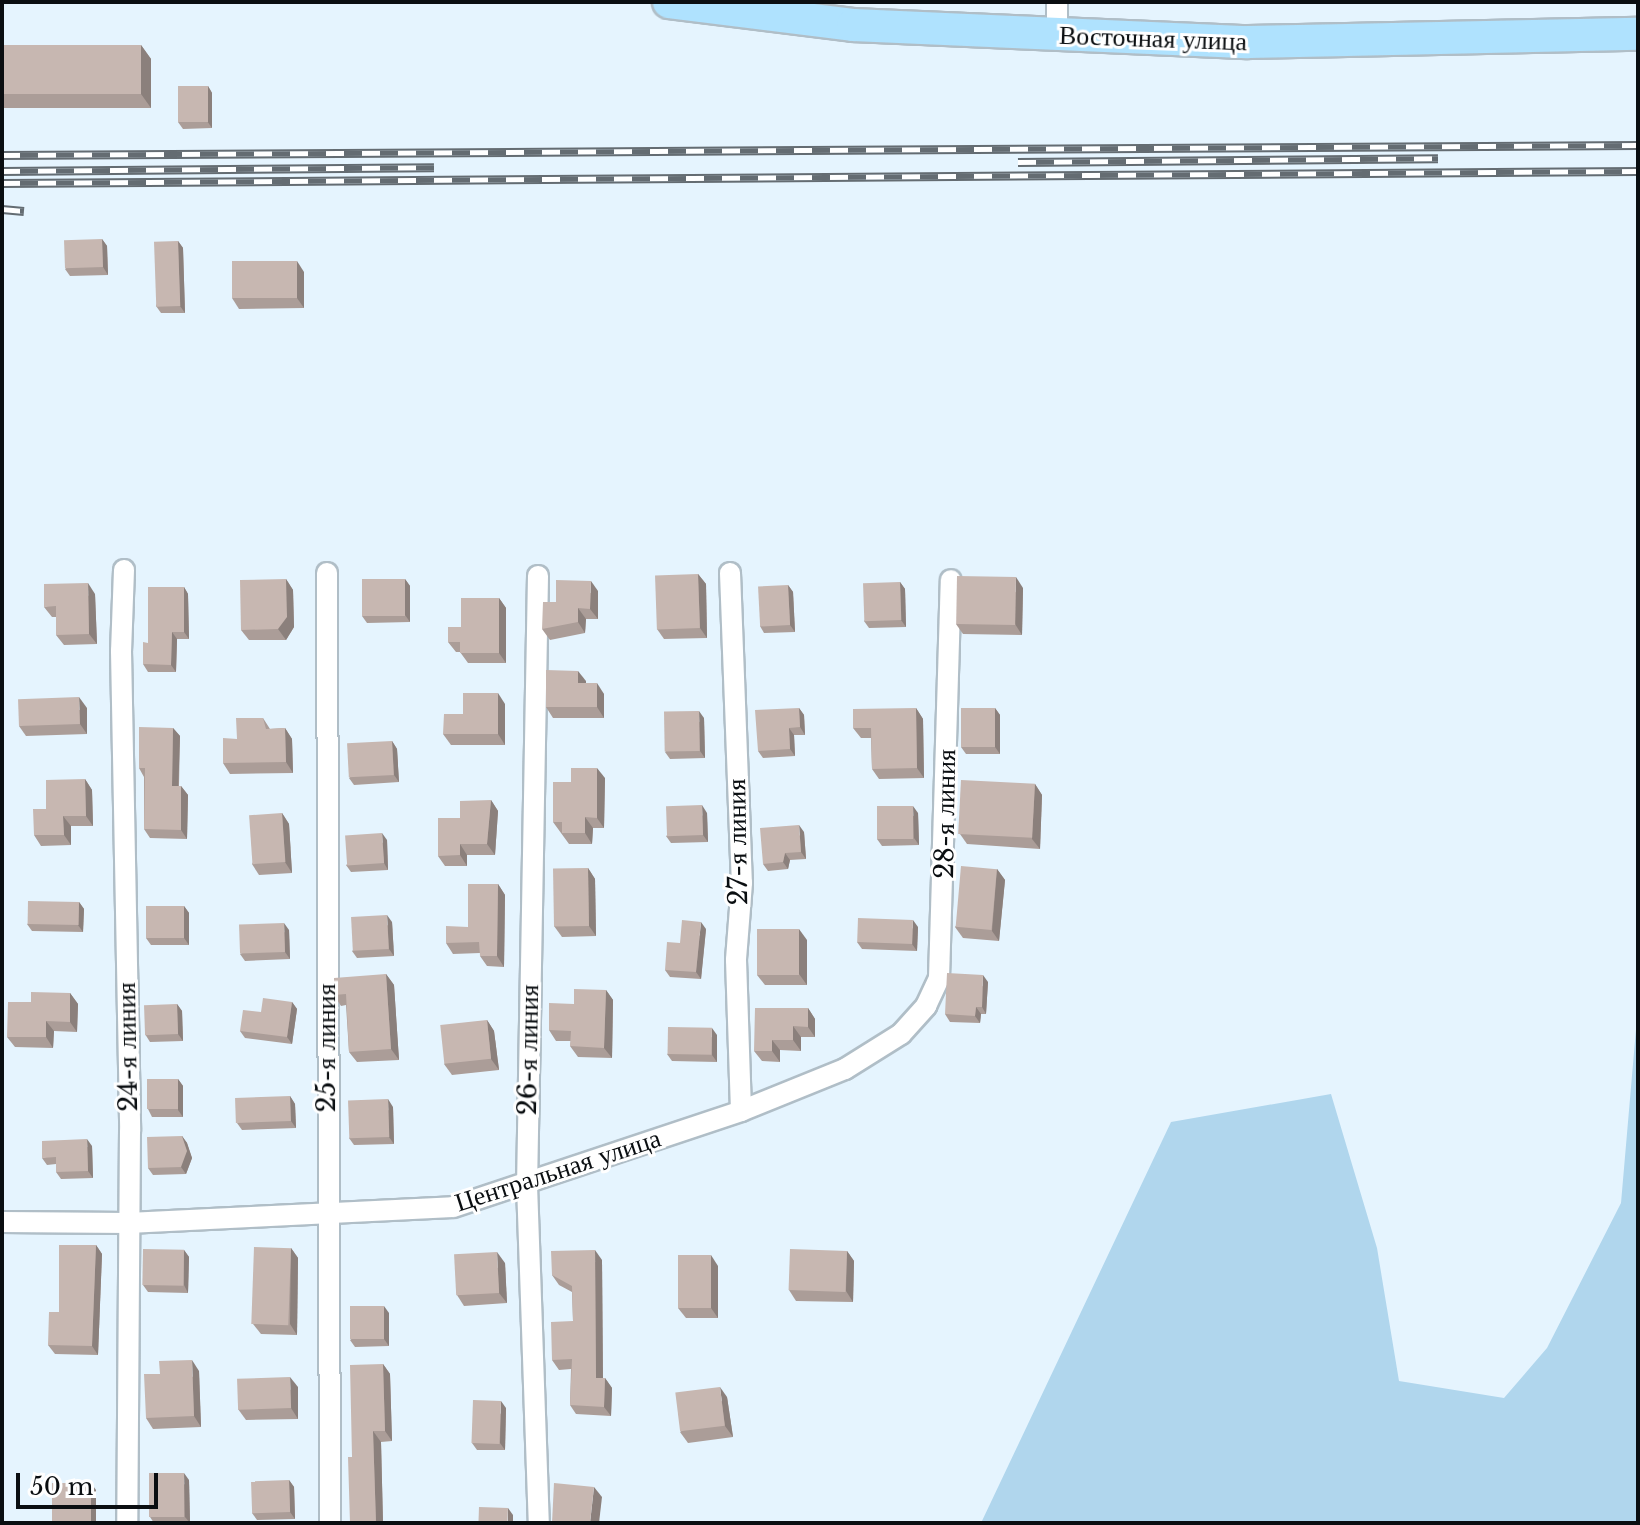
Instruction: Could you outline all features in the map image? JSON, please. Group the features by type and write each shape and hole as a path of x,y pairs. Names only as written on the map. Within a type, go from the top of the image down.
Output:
{"main road":[{"name":"Восточная улица","path":"669,2 850,13 1057,36 1248,42 1638,34"}],"street":[{"path":"1057,2 1057,36"},
{"name":"24-я линия","path":"124,570 127,1523"},
{"name":"25-я линия","path":"327,573 330,1523"},
{"name":"27-я линия","path":"730,573 742,883 736,960 741,1111"},
{"name":"26-я линия","path":"538,576 527,1185 539,1523"},
{"name":"28-я линия","path":"901,1034 926,1006 939,978 951,580"},
{"name":"Центральная улица","path":"2,1222 128,1223 453,1207 527,1185 741,1111 845,1069 901,1034"}],"shaded area":[{"path":"1638,1006 1638,1523 981,1523 1171,1122 1331,1094 1377,1248 1399,1381 1504,1398 1547,1348 1621,1203"}],"building":[{"path":"2,45 141,45 141,94 2,94"},
{"path":"178,86 208,86 208,122 178,122"},
{"path":"102,239 103,267 65,268 64,240"},
{"path":"178,241 180,306 156,307 154,242"},
{"path":"232,261 297,261 297,298 232,298"},
{"path":"698,574 700,628 657,629 655,576"},
{"path":"957,576 1016,577 1015,625 956,624"},
{"path":"286,579 287,617 278,629 241,630 240,580"},
{"path":"362,579 405,579 405,616 362,616"},
{"path":"556,580 591,581 590,609 578,608 578,622 542,629 543,602 556,602"},
{"path":"900,582 901,620 864,621 863,583"},
{"path":"88,583 89,634 56,635 56,606 44,607 44,584"},
{"path":"788,585 790,625 760,627 758,587"},
{"path":"148,587 184,587 184,632 172,632 171,665 143,664 143,642 148,643"},
{"path":"461,598 499,598 499,653 460,653 460,642 448,642 448,627 461,627"},
{"path":"546,670 578,671 578,683 597,683 597,707 546,707"},
{"path":"463,693 498,693 498,734 443,734 444,714 463,714"},
{"path":"79,697 80,724 19,726 18,699"},
{"path":"799,708 800,727 789,728 790,749 758,751 755,710"},
{"path":"916,708 917,768 872,769 871,728 853,728 853,709"},
{"path":"961,708 995,708 995,747 961,747"},
{"path":"699,711 700,751 665,752 664,712"},
{"path":"236,718 263,718 266,729 285,728 286,762 223,763 223,738 237,739"},
{"path":"139,727 173,728 172,786 181,786 181,830 144,829 145,768 139,768"},
{"path":"392,741 394,775 349,777 347,743"},
{"path":"571,768 597,768 597,818 585,817 585,833 562,833 562,822 553,822 553,782 571,782"},
{"path":"85,779 86,816 63,816 64,835 34,835 33,809 46,809 46,780"},
{"path":"961,780 1035,784 1032,838 958,834"},
{"path":"491,800 487,844 460,844 460,855 438,856 438,818 460,818 460,801"},
{"path":"702,805 703,835 667,836 666,806"},
{"path":"877,806 913,806 913,839 877,839"},
{"path":"282,813 285,862 252,864 249,815"},
{"path":"799,825 801,852 785,853 783,862 763,864 760,828"},
{"path":"382,833 384,863 347,866 345,836"},
{"path":"961,866 997,869 992,930 956,927"},
{"path":"588,868 589,926 554,927 553,869"},
{"path":"468,884 498,884 497,956 480,956 479,942 446,943 446,926 468,927"},
{"path":"28,901 79,902 79,925 28,924"},
{"path":"146,906 184,906 184,938 146,938"},
{"path":"387,915 389,949 353,951 351,917"},
{"path":"858,918 913,920 912,944 857,942"},
{"path":"682,920 701,922 696,972 665,970 667,942 680,943"},
{"path":"284,923 285,952 240,954 239,925"},
{"path":"757,929 799,929 799,975 757,975"},
{"path":"947,973 983,975 982,1007 976,1007 975,1016 945,1014"},
{"path":"386,974 391,1049 349,1052 346,994 334,995 334,978"},
{"path":"574,989 606,990 604,1048 570,1046 571,1031 549,1030 549,1003 574,1004"},
{"path":"31,992 70,993 70,1022 46,1021 46,1037 7,1037 8,1002 31,1002"},
{"path":"263,998 292,1002 287,1037 240,1031 243,1010 261,1012"},
{"path":"177,1004 178,1034 145,1035 144,1005"},
{"path":"755,1008 808,1008 808,1027 793,1026 793,1040 772,1040 772,1051 754,1051"},
{"path":"487,1020 491,1059 444,1064 440,1025"},
{"path":"668,1027 712,1028 712,1055 668,1054"},
{"path":"147,1079 178,1079 178,1109 147,1109"},
{"path":"290,1096 291,1121 236,1123 235,1098"},
{"path":"388,1099 389,1137 349,1138 348,1100"},
{"path":"182,1136 187,1151 181,1167 148,1168 147,1137"},
{"path":"87,1139 88,1171 56,1172 56,1157 42,1158 42,1141"},
{"path":"59,1245 96,1245 92,1346 48,1345 49,1312 59,1312"},
{"path":"254,1247 291,1248 288,1325 251,1324"},
{"path":"143,1249 184,1250 183,1286 142,1285"},
{"path":"790,1249 847,1251 846,1292 789,1290"},
{"path":"595,1250 596,1378 605,1378 604,1407 570,1405 572,1359 552,1360 551,1322 573,1321 572,1286 552,1275 551,1251"},
{"path":"497,1252 499,1293 456,1295 454,1254"},
{"path":"678,1255 711,1255 711,1308 678,1308"},
{"path":"350,1306 384,1306 384,1339 350,1339"},
{"path":"192,1360 194,1416 146,1418 144,1374 160,1374 159,1361"},
{"path":"383,1364 385,1431 373,1431 376,1523 350,1523 350,1365"},
{"path":"290,1377 291,1408 238,1410 237,1379"},
{"path":"720,1387 725,1426 680,1431 675,1392"},
{"path":"473,1400 501,1401 499,1444 471,1443"},
{"path":"149,1473 184,1473 184,1517 149,1517"},
{"path":"289,1480 290,1512 252,1513 251,1481"},
{"path":"52,1483 91,1483 91,1522 52,1522"},
{"path":"554,1483 594,1487 590,1523 552,1523"},
{"path":"479,1507 508,1508 507,1523 478,1523"}],"railway":[{"path":"2,155 1638,145"},
{"path":"1018,162 1438,158"},
{"path":"2,171 434,167"},
{"path":"2,183 1638,171"},
{"path":"2,209 24,211"}]}
